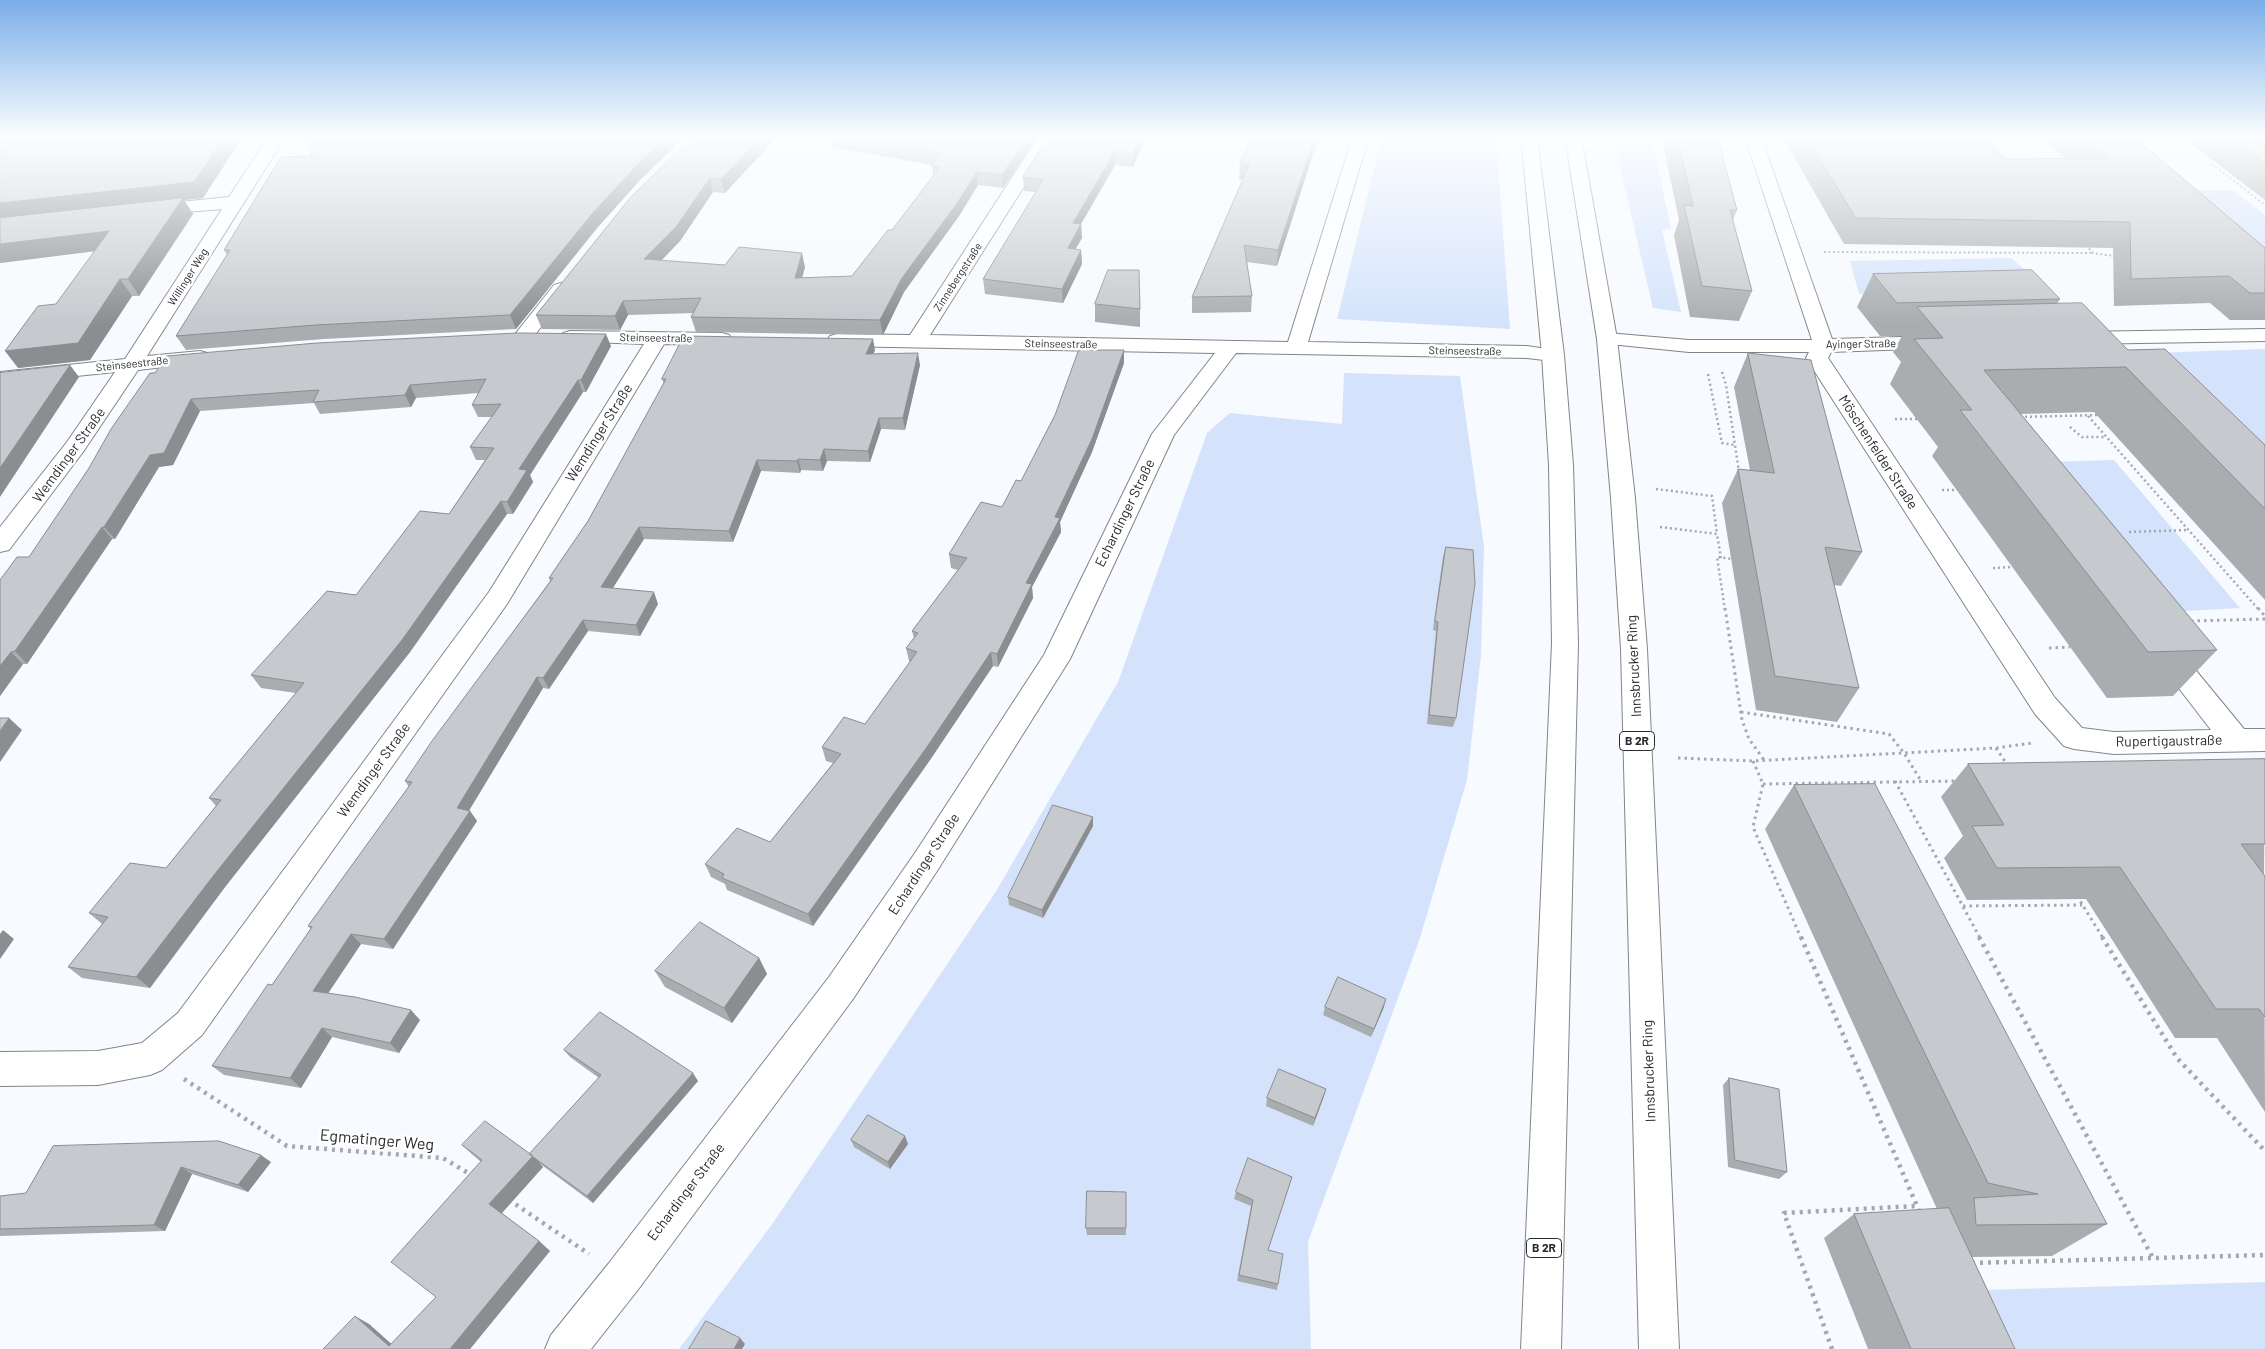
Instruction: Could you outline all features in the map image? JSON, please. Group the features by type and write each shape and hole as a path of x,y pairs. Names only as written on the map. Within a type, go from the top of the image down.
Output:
{"street":[{"name":"Willinger Weg","path":"134,363 236,199"},
{"name":"Zinnebergstraße","path":"916,341 1007,199"},
{"path":"1296,348 1342,199"},
{"name":"B 2R","path":"1536,199 1553,355 1561,465 1565,643 1541,1349"},
{"name":"Innsbrucker Ring","path":"1584,199 1607,338 1623,498 1634,649 1659,1349"},
{"name":"Möschenfelder Straße","path":"1775,199 1824,345 1817,358 2045,706 2074,738"},
{"path":"133,212 234,202"},
{"name":"Steinseestraße","path":"570,277 513,337 738,339"},
{"path":"2063,339 2265,335"},
{"name":"Wemdinger Straße","path":"0,1069 98,1068 150,1058 190,1024 498,598 658,338"},
{"name":"Ayinger Straße","path":"1607,338 1691,346 1824,345 1954,341"},
{"name":"Steinseestraße","path":"817,340 1520,352 1553,355"},
{"name":"Echardinger Straße","path":"565,1349 623,1277 841,988 926,862 1056,659 1163,434 1230,347"},
{"name":"Steinseestraße","path":"0,378 134,363 220,356"},
{"name":"Wemdinger Straße","path":"0,544 41,494 134,363"},
{"path":"2148,631 2236,740"},
{"name":"Rupertigaustraße","path":"2074,738 2114,743 2265,740"}],"path":[{"path":"2081,241 2093,253"},
{"path":"1792,249 1838,253 2093,253 2114,256"},
{"path":"1707,366 1722,443 1735,445"},
{"path":"1726,385 1739,474"},
{"path":"2088,416 2265,618"},
{"path":"2011,417 2097,416"},
{"path":"1857,420 1925,419"},
{"path":"2070,427 2082,437 2107,437"},
{"path":"1652,488 1712,496 1721,558"},
{"path":"1656,526 1717,534"},
{"path":"2128,532 2189,530"},
{"path":"1737,560 1717,557 1741,712 1750,739 1764,760"},
{"path":"2182,621 2265,618"},
{"path":"1741,712 1889,734 1904,753 1921,781"},
{"path":"1678,758 1753,761 1996,748 2012,772"},
{"path":"1753,761 1763,784 1753,827 1924,1222"},
{"path":"1763,784 1959,781"},
{"path":"1896,782 2153,1259"},
{"path":"2074,892 2177,1058 2265,1151"},
{"path":"1963,906 2082,905"},
{"name":"Egmatinger Weg","path":"150,1058 287,1146 443,1158 478,1180"},
{"path":"502,1196 623,1277"},
{"path":"1832,1349 1784,1213 1916,1206"},
{"path":"1964,1263 2264,1257"}],"shaded area":[{"path":"1367,199 1501,199 1510,329 1337,319"},
{"path":"1628,199 1665,199 1671,229 1662,230 1681,312 1653,308"},
{"path":"2186,199 2244,199 2265,215 2265,257"},
{"path":"2011,258 2047,288 1859,294 1850,261"},
{"path":"2265,349 2265,509 2098,355"},
{"path":"1344,373 1460,376 1484,547 1481,655 1467,780 1419,941 1308,1242 1311,1349 679,1349 773,1223 995,893 1118,682 1207,433 1230,413 1342,424"},
{"path":"2114,460 2240,608 2133,614 2012,463"},
{"path":"2265,1282 2265,1349 2007,1349 1981,1290"}],"building":[{"path":"0,199 37,199 0,203"},
{"path":"182,199 128,279 120,279 78,343 5,351 38,306 56,304 109,231 0,244 0,218"},
{"path":"255,199 606,199 510,315 316,325 176,336 230,250 224,250"},
{"path":"629,199 695,199 676,227 644,259 725,265 739,247 802,253 795,278 852,276 888,230 892,230 916,199 960,199 902,278 880,320 691,317 701,298 623,301 615,316 536,315"},
{"path":"1032,199 1087,199 1073,223 1081,224 1068,248 1081,250 1062,289 983,279"},
{"path":"1234,199 1295,199 1278,250 1244,245 1252,296 1192,297"},
{"path":"1691,199 1734,199 1737,210 1730,210 1752,291 1702,286 1684,205 1693,206"},
{"path":"1844,199 2207,199 2265,248 2265,293 2250,293 2229,276 2131,279 2130,222 1856,218"},
{"path":"1108,270 1139,270 1140,309 1095,304"},
{"path":"2032,270 2060,299 1897,303 1873,274"},
{"path":"2082,303 2128,350 2165,349 2265,445 2265,509 2126,367 1984,370 2217,650 2148,652 1960,410 1972,410 1914,339 1943,338 1917,307"},
{"path":"518,333 606,334 581,380 578,380 519,469 527,470 507,502 501,501 402,640 214,875 136,977 68,967 108,917 89,913 130,863 166,868 221,800 209,798 304,683 251,675 327,591 356,595 420,511 449,514 494,448 470,447 501,404 472,405 486,379 410,385 405,395 313,402 319,390 191,399 164,453 150,455 104,527 102,527 15,651 11,652 0,666 0,580 17,557 29,557 89,468 111,429 150,373 155,373 166,356 317,343"},
{"path":"684,336 873,339 866,354 918,353 903,418 879,418 868,451 824,449 820,460 757,460 729,531 639,527 601,587 654,592 636,625 583,620 543,678 537,677 457,808 470,811 384,939 351,934 313,991 355,997 411,1010 390,1043 322,1028 290,1078 212,1066 268,984 272,985 312,927 308,926 412,782 405,781 432,741 553,578 549,578 588,521 666,379 662,379"},
{"path":"1079,350 1124,350 1092,439 1055,517 1060,518 1026,583 1032,584 997,654 991,652 927,747 808,914 722,878 724,874 705,864 737,828 770,842 841,754 822,747 844,717 865,724 917,652 906,648 918,633 912,631 967,558 949,554 981,502 1002,507 1016,480 1021,481 1055,415"},
{"path":"1748,353 1811,360 1862,552 1825,547 1859,688 1775,676 1738,469 1774,473"},
{"path":"70,365 0,468 0,373"},
{"path":"1446,547 1473,550 1475,584 1456,718 1429,715 1438,622 1435,621"},
{"path":"0,718 9,718 0,731"},
{"path":"2265,759 2265,844 2241,844 2265,876 2265,1017 2259,1009 2216,1009 2120,867 1997,868 1972,826 2004,825 1968,764"},
{"path":"1875,784 2107,1224 1976,1225 1974,1198 2038,1194 1988,1183 1794,785"},
{"path":"1053,805 1093,817 1042,910 1008,897"},
{"path":"700,922 759,958 724,1008 655,971"},
{"path":"1338,977 1386,999 1374,1029 1325,1007"},
{"path":"600,1012 693,1073 587,1196 529,1154 601,1075 564,1050"},
{"path":"1279,1069 1326,1089 1315,1118 1267,1098"},
{"path":"1729,1078 1779,1089 1787,1172 1735,1160"},
{"path":"868,1115 905,1136 888,1162 851,1140"},
{"path":"485,1121 533,1156 489,1204 539,1241 450,1349 323,1349 355,1316 389,1346 436,1297 391,1262 482,1160 462,1145"},
{"path":"219,1141 261,1155 238,1185 181,1167 154,1225 0,1229 0,1196 26,1193 53,1146"},
{"path":"1248,1158 1292,1177 1268,1250 1283,1254 1278,1284 1239,1275 1253,1200 1236,1192"},
{"path":"1087,1191 1126,1192 1126,1228 1086,1228"},
{"path":"1949,1208 2015,1349 1911,1349 1854,1214"},
{"path":"706,1321 740,1338 734,1349 689,1349"}]}
